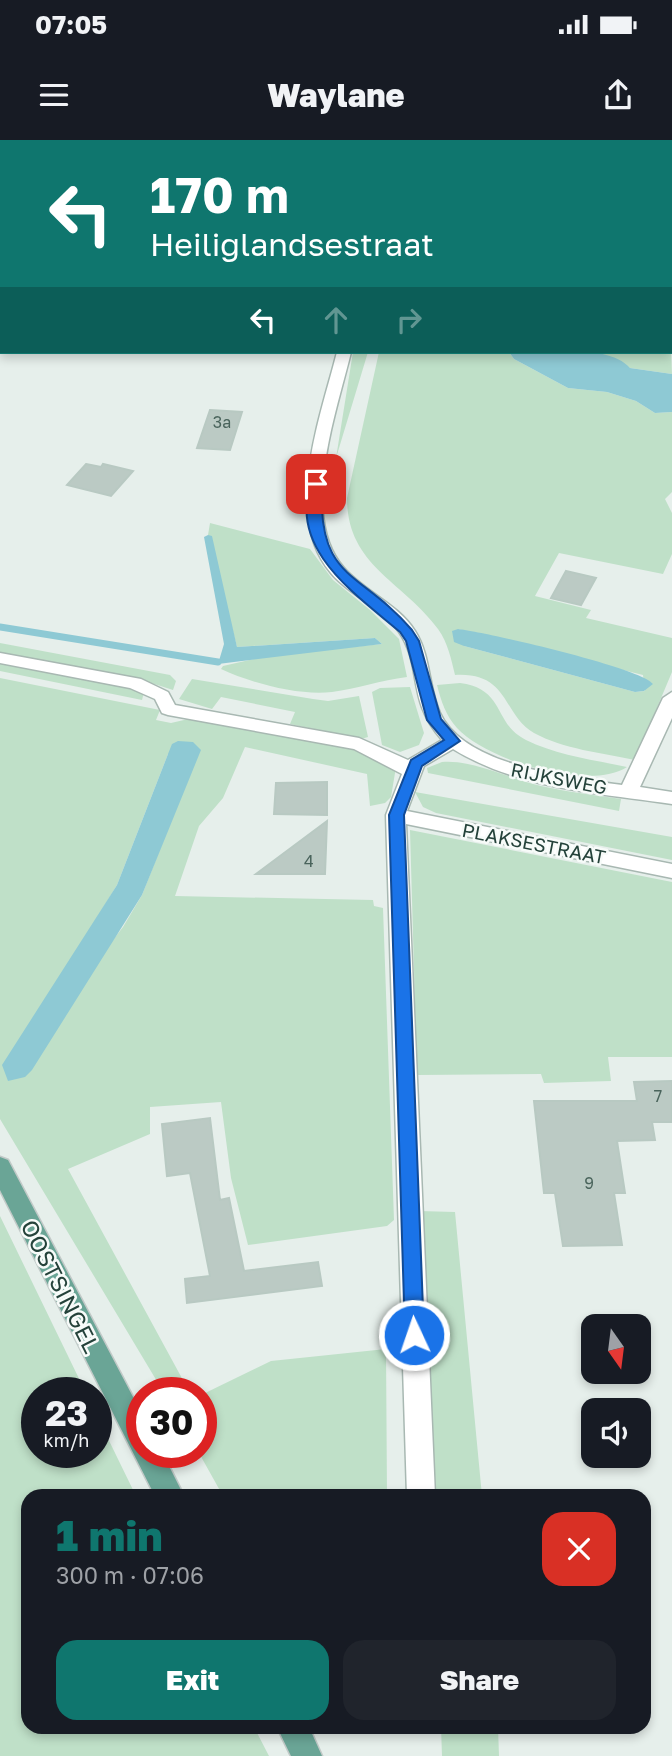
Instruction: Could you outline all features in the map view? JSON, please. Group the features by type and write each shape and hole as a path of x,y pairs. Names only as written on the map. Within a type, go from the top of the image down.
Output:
{"main road":[{"name":"OOSTSINGEL","path":"0,1167 126,1411"},
{"path":"155,1468 166,1489"},
{"path":"296,1734 307,1756"}],"street":[{"path":"344,354 316,484 317,535 335,569 405,630 413,641 434,720 453,741 416,764 396,815 421,1489"},
{"path":"0,658 135,683 162,696 168,709 359,744 397,761 411,771"},
{"name":"RIJKSWEG","path":"629,791 672,698"},
{"name":"RIJKSWEG","path":"453,741 503,767 672,798"},
{"name":"PLAKSESTRAAT","path":"396,815 672,871"}],"green space":[{"path":"353,354 367,354 336,458"},
{"path":"379,354 510,354 514,359 568,388 607,392 636,401 655,413 672,412 672,492 665,499 672,513 672,554 663,574 559,553 535,596 591,610 586,618 672,638 672,672 635,760 583,750 534,733 516,716 496,687 473,676 455,675 447,645 438,629 367,557 356,540 349,521 347,498","holes":["458,629 643,675 645,691 635,692 464,646"]},
{"path":"593,354 671,354 672,374 630,368"},
{"path":"210,523 310,549 333,580 370,610 399,639 407,677 319,693 275,687 221,669 223,666 271,655 382,644 375,638 237,647 208,535"},
{"path":"0,643 170,675 176,681 173,690 139,679 0,653"},
{"path":"0,663 144,692 142,700 0,671"},
{"path":"0,678 160,710 156,720 171,723 197,717 315,741 367,753 396,767 391,797 385,803 370,806 367,774 245,747 223,798 199,826 175,896 373,900 374,906 383,908 394,1220 387,1226 248,1245 231,1178 221,1102 150,1107 150,1134 68,1169 181,1377 154,1377 0,1119","holes":["168,754 181,796 142,895 123,927 8,1075 70,962 117,885"]},
{"path":"192,679 328,701 359,696 368,737 361,739 290,724 295,712 221,697 212,709 179,699"},
{"path":"460,683 485,692 508,725 526,740 562,753 627,767 610,774 564,774 539,769 490,751 457,728 444,708 437,685"},
{"path":"410,687 424,733 419,745 400,752 382,745 372,692 380,688"},
{"path":"442,762 478,766 551,788 621,799 619,811 428,773 427,768"},
{"path":"415,792 672,837 672,860 436,813 423,807"},
{"path":"410,830 672,882 672,1057 608,1057 611,1081 544,1083 541,1074 417,1075"},
{"path":"419,1211 455,1212 481,1489 432,1489"},
{"path":"0,1216 78,1377 21,1377 21,1468 112,1468 112,1447 133,1489 21,1489 21,1734 258,1734 269,1756 0,1756"},
{"path":"386,1349 387,1489 219,1489 207,1468 217,1468 217,1387 271,1361"},
{"path":"441,1734 498,1734 499,1756 442,1756"}],"water":[{"path":"510,354 602,354 620,360 630,368 672,374 672,412 655,413 636,401 607,392 568,388 514,359"},
{"path":"212,536 237,647 375,638 382,644 218,664 224,644 204,537"},
{"path":"458,629 594,660 643,677 653,684 644,691 635,692 464,646 454,642 452,631"},
{"path":"178,741 193,742 201,750 142,895 32,1070 25,1077 8,1081 2,1065 117,885 172,744"}],"building":[{"path":"210,410 242,412 230,450 197,448"},
{"path":"86,464 101,467 103,464 133,471 111,496 67,485"},
{"path":"566,571 596,578 581,605 551,598"},
{"path":"327,782 327,815 274,814 276,783"},
{"path":"327,821 325,874 256,874"},
{"path":"672,1081 672,1122 652,1122 655,1140 617,1141 625,1193 614,1193 622,1245 563,1246 555,1193 544,1193 534,1101 637,1101 634,1082"},
{"path":"210,1118 220,1200 229,1198 244,1271 318,1262 322,1286 187,1303 185,1279 210,1276 190,1173 167,1176 162,1124"}],"waterway":[{"path":"0,627 218,662"}],"route":[{"path":"316,484 314,515 321,547 335,569 395,618 413,641 429,708 434,720 453,741 416,764 396,815 414,1335"}]}
